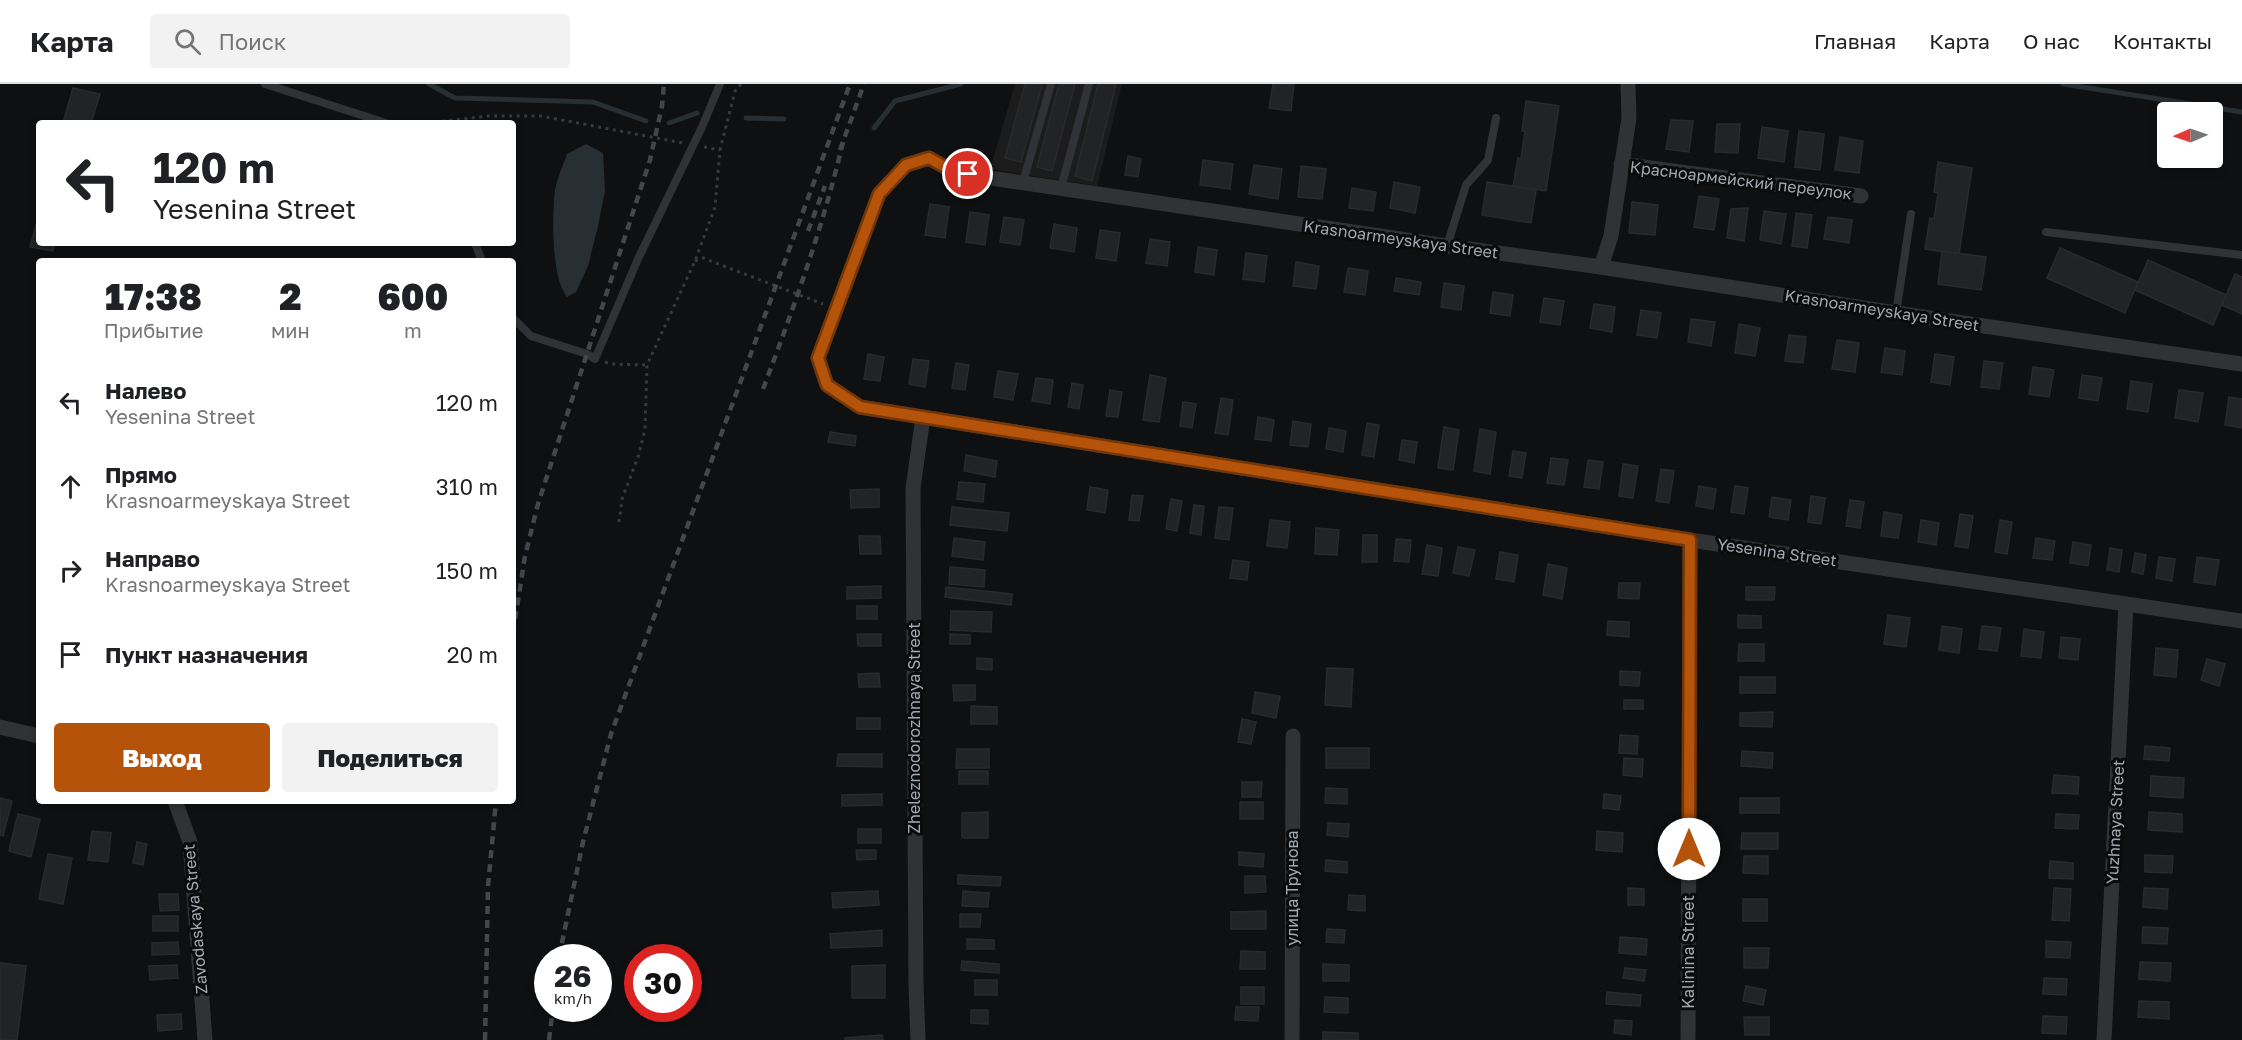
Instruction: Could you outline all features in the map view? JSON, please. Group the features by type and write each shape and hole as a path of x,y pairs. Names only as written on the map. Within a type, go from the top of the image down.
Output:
{"street":[{"path":"1601,267 1611,236 1629,118 1628,84"},
{"name":"Krasnoarmeyskaya Street","path":"922,417 860,407 827,385 818,358 879,194 906,165 929,158 952,171 2242,364"},
{"name":"Красноармейский переулок","path":"1621,164 1861,196"},
{"name":"Yesenina Street","path":"922,417 1690,540 2242,621"},
{"name":"Zheleznodorozhnaya Street","path":"918,1040 913,488 922,417"},
{"name":"Kalinina Street","path":"1688,1040 1690,540"},
{"name":"Yuzhnaya Street","path":"2104,1040 2126,604"},
{"path":"0,727 36,735"},
{"name":"улица Трунова","path":"1292,1040 1293,736"},
{"name":"Zavodaskaya Street","path":"176,804 190,842 205,1040"}],"lane":[{"path":"265,84 377,120"},
{"path":"516,321 531,336 595,358 638,259 720,84"},
{"path":"1023,182 1051,84"},
{"path":"1061,188 1089,84"},
{"path":"1447,246 1466,185 1488,160 1496,118"},
{"path":"1896,313 1911,214"},
{"path":"2046,232 2242,255"}],"path":[{"path":"619,522 622,499 638,458 645,430 648,365 695,261 715,207 720,150 735,91 741,84"},
{"path":"454,120 489,116 541,116 720,150"},
{"path":"695,261 703,258 836,309"},
{"path":"595,358 612,364 648,365"}],"shaded area":[{"path":"1015,84 1122,84 1097,186 990,169"},
{"path":"586,144 603,153 605,191 588,266 576,292 567,297 558,276 555,261 553,215 555,190 567,154"}],"building":[{"path":"1025,84 1042,84 1021,162 1005,158"},
{"path":"1059,84 1075,84 1052,171 1037,167"},
{"path":"1098,84 1116,84 1092,181 1075,176"},
{"path":"1273,84 1294,84 1291,111 1269,108"},
{"path":"73,88 100,94 92,120 64,120"},
{"path":"1526,101 1559,106 1546,191 1513,186 1518,158 1521,158"},
{"path":"1671,120 1693,121 1689,152 1666,149"},
{"path":"1717,124 1740,124 1738,153 1715,152"},
{"path":"1762,127 1788,131 1784,162 1758,158"},
{"path":"1799,131 1824,134 1820,170 1795,167"},
{"path":"1840,137 1863,141 1859,173 1835,170"},
{"path":"1128,156 1141,159 1138,177 1125,175"},
{"path":"1203,160 1233,164 1230,189 1200,185"},
{"path":"1938,162 1972,168 1959,254 1925,249 1930,218 1934,219 1938,193 1934,192"},
{"path":"1254,165 1282,169 1278,199 1249,194"},
{"path":"1301,166 1326,169 1322,199 1298,197"},
{"path":"1394,182 1420,187 1415,213 1390,208"},
{"path":"1487,182 1536,190 1531,223 1482,215"},
{"path":"1352,188 1376,192 1373,211 1349,208"},
{"path":"1699,196 1719,199 1714,230 1694,227"},
{"path":"1632,202 1658,205 1655,235 1629,233"},
{"path":"930,204 949,207 945,238 925,235"},
{"path":"1748,208 1744,241 1727,238 1731,209"},
{"path":"1764,211 1786,214 1781,244 1760,240"},
{"path":"970,212 989,215 985,245 966,242"},
{"path":"1796,213 1812,215 1807,248 1792,246"},
{"path":"1004,217 1024,220 1020,245 1000,242"},
{"path":"1828,217 1852,220 1849,243 1824,239"},
{"path":"1054,224 1077,228 1074,252 1050,248"},
{"path":"36,225 36,246 54,246 53,251 30,247"},
{"path":"1100,230 1120,233 1116,261 1096,258"},
{"path":"1150,239 1170,242 1167,266 1146,263"},
{"path":"1198,247 1217,250 1214,275 1195,272"},
{"path":"2060,248 2138,282 2125,313 2047,278"},
{"path":"1942,251 1986,257 1981,290 1938,284"},
{"path":"1246,253 1267,256 1264,282 1243,279"},
{"path":"2148,260 2226,295 2213,325 2135,290"},
{"path":"1296,262 1319,266 1316,289 1293,286"},
{"path":"1348,268 1368,271 1365,295 1344,292"},
{"path":"2235,274 2242,277 2242,314 2222,305"},
{"path":"1396,278 1421,282 1419,295 1394,291"},
{"path":"1444,283 1464,286 1461,310 1441,307"},
{"path":"1493,292 1513,295 1510,316 1490,313"},
{"path":"1544,298 1564,301 1560,325 1540,322"},
{"path":"1594,304 1615,307 1612,332 1590,328"},
{"path":"1641,310 1661,313 1657,338 1637,335"},
{"path":"1691,319 1715,322 1711,346 1688,342"},
{"path":"1739,324 1760,328 1755,356 1735,353"},
{"path":"1789,335 1806,337 1803,363 1785,361"},
{"path":"1837,340 1859,343 1855,372 1832,369"},
{"path":"1885,348 1905,351 1902,375 1881,372"},
{"path":"868,354 884,357 880,381 864,379"},
{"path":"1935,354 1954,357 1950,385 1931,382"},
{"path":"913,359 929,361 925,387 909,384"},
{"path":"1984,361 2003,363 1999,389 1981,387"},
{"path":"956,363 969,365 965,390 952,388"},
{"path":"2033,367 2054,370 2049,397 2029,394"},
{"path":"998,371 1018,374 1013,400 994,397"},
{"path":"1150,375 1166,378 1159,422 1143,420"},
{"path":"2082,375 2102,378 2098,401 2079,398"},
{"path":"1036,378 1053,380 1050,404 1032,401"},
{"path":"2131,381 2152,384 2148,412 2127,409"},
{"path":"1072,383 1083,385 1079,409 1068,407"},
{"path":"1110,390 1122,392 1118,417 1106,416"},
{"path":"2179,390 2203,393 2198,422 2175,418"},
{"path":"2229,397 2242,399 2242,428 2225,425"},
{"path":"1221,398 1233,400 1228,435 1215,433"},
{"path":"1183,402 1196,404 1192,428 1180,426"},
{"path":"1258,417 1274,420 1271,441 1255,439"},
{"path":"1293,421 1311,424 1308,447 1290,445"},
{"path":"1367,423 1379,425 1374,457 1362,455"},
{"path":"1444,427 1459,430 1453,470 1438,468"},
{"path":"1329,428 1346,431 1343,452 1326,449"},
{"path":"1480,429 1496,432 1490,474 1474,471"},
{"path":"830,432 856,436 855,446 828,442"},
{"path":"1402,440 1417,442 1414,463 1399,460"},
{"path":"1513,451 1526,453 1522,478 1509,476"},
{"path":"966,455 997,461 995,477 964,471"},
{"path":"1551,458 1568,460 1564,485 1547,483"},
{"path":"1588,460 1603,462 1599,489 1584,487"},
{"path":"1623,464 1638,466 1633,498 1619,496"},
{"path":"1661,469 1674,471 1669,503 1656,501"},
{"path":"959,482 985,484 983,502 957,499"},
{"path":"1699,486 1716,489 1713,509 1696,506"},
{"path":"1735,486 1748,488 1744,514 1731,512"},
{"path":"1090,487 1108,490 1105,513 1087,510"},
{"path":"879,489 879,507 851,508 850,490"},
{"path":"1132,495 1143,496 1139,521 1129,520"},
{"path":"1811,496 1825,498 1821,524 1808,522"},
{"path":"1772,497 1791,500 1788,520 1769,517"},
{"path":"1171,499 1182,501 1177,531 1166,529"},
{"path":"1850,500 1864,502 1860,528 1846,526"},
{"path":"1194,505 1204,506 1201,535 1190,533"},
{"path":"952,507 1009,513 1007,531 950,525"},
{"path":"1219,507 1233,508 1229,540 1215,538"},
{"path":"1884,512 1902,515 1898,538 1881,536"},
{"path":"1960,514 1973,516 1968,548 1955,546"},
{"path":"1270,520 1290,522 1287,548 1267,546"},
{"path":"1921,520 1939,523 1936,545 1918,542"},
{"path":"2000,520 2012,522 2007,554 1995,552"},
{"path":"1316,528 1339,530 1337,555 1315,554"},
{"path":"1363,535 1377,535 1377,562 1362,562"},
{"path":"859,536 880,536 881,554 860,554"},
{"path":"954,538 985,542 983,560 952,556"},
{"path":"2036,538 2055,541 2052,560 2033,558"},
{"path":"1396,539 1411,540 1409,562 1394,561"},
{"path":"2073,542 2091,545 2088,566 2070,563"},
{"path":"1427,545 1442,548 1438,576 1422,574"},
{"path":"1458,547 1475,550 1469,576 1453,573"},
{"path":"2110,548 2122,550 2119,572 2107,570"},
{"path":"1500,552 1518,555 1514,582 1496,579"},
{"path":"2135,553 2146,555 2143,574 2132,572"},
{"path":"2159,557 2175,559 2172,581 2156,578"},
{"path":"2197,557 2219,560 2215,585 2194,582"},
{"path":"1233,560 1249,562 1247,580 1230,578"},
{"path":"1548,564 1567,568 1562,599 1543,595"},
{"path":"950,567 985,570 984,587 949,584"},
{"path":"1619,583 1640,583 1639,599 1618,598"},
{"path":"881,586 881,598 847,599 847,587"},
{"path":"946,587 1012,594 1011,605 945,597"},
{"path":"1746,587 1775,587 1774,600 1746,600"},
{"path":"857,606 877,606 877,619 857,619"},
{"path":"951,611 992,612 991,632 950,630"},
{"path":"1738,615 1761,616 1761,628 1738,628"},
{"path":"1888,615 1910,618 1906,647 1884,644"},
{"path":"1608,621 1629,622 1629,637 1607,635"},
{"path":"1942,626 1962,629 1959,653 1939,650"},
{"path":"1982,626 2001,628 1997,651 1979,649"},
{"path":"2024,629 2044,632 2041,658 2021,656"},
{"path":"857,634 881,634 881,646 858,646"},
{"path":"950,634 970,635 970,644 950,644"},
{"path":"2061,637 2080,639 2078,660 2059,658"},
{"path":"1739,644 1764,644 1764,661 1738,661"},
{"path":"2156,648 2178,650 2176,677 2154,675"},
{"path":"977,658 992,659 992,670 977,669"},
{"path":"2207,659 2225,664 2219,686 2201,680"},
{"path":"1327,668 1353,669 1351,707 1325,705"},
{"path":"1620,671 1640,672 1639,686 1620,685"},
{"path":"879,673 880,687 859,687 858,674"},
{"path":"1740,677 1775,677 1775,693 1740,693"},
{"path":"953,685 975,685 975,700 954,701"},
{"path":"1255,692 1280,696 1276,718 1252,713"},
{"path":"1624,700 1643,700 1643,709 1624,709"},
{"path":"971,706 997,707 997,724 971,724"},
{"path":"1773,712 1772,727 1740,726 1740,713"},
{"path":"857,718 880,718 880,729 857,729"},
{"path":"1242,719 1256,722 1251,744 1238,742"},
{"path":"1620,735 1638,736 1637,754 1619,753"},
{"path":"2145,746 2170,748 2169,761 2144,759"},
{"path":"1326,748 1369,748 1369,768 1326,768"},
{"path":"957,749 989,749 989,768 956,768"},
{"path":"1742,751 1773,753 1772,768 1741,766"},
{"path":"838,754 882,754 882,767 837,766"},
{"path":"1624,758 1643,759 1642,777 1623,775"},
{"path":"959,771 988,771 988,784 959,784"},
{"path":"2054,775 2079,777 2078,794 2052,793"},
{"path":"2151,776 2184,778 2183,798 2150,796"},
{"path":"1242,782 1262,782 1261,797 1242,797"},
{"path":"1326,788 1347,789 1347,804 1325,803"},
{"path":"882,794 882,805 842,806 842,795"},
{"path":"1604,794 1621,796 1619,810 1603,808"},
{"path":"0,798 12,801 3,836 0,835"},
{"path":"1740,798 1779,798 1779,813 1740,813"},
{"path":"1240,802 1263,802 1263,819 1240,819"},
{"path":"988,812 988,838 962,838 962,813"},
{"path":"2149,812 2182,814 2182,832 2148,830"},
{"path":"18,814 40,819 31,857 9,851"},
{"path":"2056,814 2079,815 2078,829 2055,828"},
{"path":"1328,823 1349,824 1348,837 1327,835"},
{"path":"858,829 881,829 881,843 858,843"},
{"path":"92,831 111,833 108,862 88,860"},
{"path":"1597,831 1623,833 1622,852 1596,850"},
{"path":"1742,833 1778,833 1778,849 1741,849"},
{"path":"137,842 147,844 143,865 133,863"},
{"path":"856,850 876,850 876,859 857,860"},
{"path":"1239,852 1264,854 1263,867 1239,865"},
{"path":"48,854 72,858 63,904 39,899"},
{"path":"2145,855 2173,856 2172,873 2145,872"},
{"path":"1744,856 1768,856 1768,874 1743,873"},
{"path":"1326,860 1347,862 1347,873 1325,871"},
{"path":"2050,861 2073,863 2073,879 2049,878"},
{"path":"958,875 1001,877 1000,886 958,884"},
{"path":"1245,876 1265,876 1266,892 1245,893"},
{"path":"1628,888 1644,889 1644,905 1628,905"},
{"path":"2054,888 2071,889 2069,921 2052,920"},
{"path":"2144,888 2168,889 2167,909 2143,907"},
{"path":"878,891 879,905 833,908 832,893"},
{"path":"963,891 989,893 988,907 962,906"},
{"path":"159,894 178,894 179,910 160,911"},
{"path":"1349,895 1365,896 1365,911 1348,910"},
{"path":"1743,899 1767,899 1767,921 1743,921"},
{"path":"1266,911 1266,929 1231,929 1231,912"},
{"path":"960,914 981,914 980,927 960,927"},
{"path":"153,916 178,916 178,931 153,931"},
{"path":"2143,927 2168,928 2167,944 2142,943"},
{"path":"1327,929 1345,930 1344,943 1326,942"},
{"path":"882,930 882,946 831,948 830,934"},
{"path":"1620,937 1647,939 1646,955 1619,953"},
{"path":"967,939 994,940 994,949 967,949"},
{"path":"2046,941 2071,942 2070,958 2046,957"},
{"path":"178,942 179,954 152,955 152,943"},
{"path":"1744,948 1769,948 1768,968 1744,968"},
{"path":"1241,951 1265,952 1265,969 1240,969"},
{"path":"962,961 999,964 999,973 961,970"},
{"path":"2140,962 2171,963 2170,981 2139,979"},
{"path":"0,963 26,966 17,1040 0,1040"},
{"path":"1323,964 1349,965 1349,981 1323,981"},
{"path":"177,965 178,978 150,980 149,966"},
{"path":"885,965 885,998 852,998 852,966"},
{"path":"1625,968 1646,970 1644,981 1623,978"},
{"path":"2044,978 2067,979 2066,995 2043,994"},
{"path":"975,980 997,980 997,995 975,995"},
{"path":"1746,986 1766,990 1763,1005 1743,1001"},
{"path":"1241,987 1264,987 1264,1004 1241,1004"},
{"path":"1607,992 1641,995 1640,1006 1606,1004"},
{"path":"1325,997 1348,998 1348,1013 1324,1012"},
{"path":"2139,1001 2169,1002 2169,1019 2138,1017"},
{"path":"1236,1007 1259,1007 1258,1021 1235,1020"},
{"path":"971,1010 988,1010 988,1024 971,1023"},
{"path":"181,1014 182,1029 158,1031 157,1015"},
{"path":"2043,1016 2067,1017 2066,1034 2042,1033"},
{"path":"1744,1017 1769,1017 1769,1035 1745,1035"},
{"path":"1615,1020 1632,1021 1631,1035 1614,1033"},
{"path":"1323,1032 1358,1033 1358,1040 1323,1040"},
{"path":"882,1035 883,1040 845,1040 845,1038"}],"waterway":[{"path":"429,84 455,98 593,102 646,121"},
{"path":"874,128 895,101 961,84"},
{"path":"2063,84 2242,112"},
{"path":"669,123 697,113"},
{"path":"746,118 784,119"}],"railway":[{"path":"516,614 525,556 538,504 650,160 662,106 664,84"},
{"path":"562,944 583,842 611,734 850,84"},
{"path":"840,150 864,84"},
{"path":"763,389 807,267 843,142"},
{"path":"808,231 825,186"},
{"path":"485,1040 488,886 496,804"},
{"path":"549,1040 551,1022"}],"route":[{"path":"968,174 952,171 929,158 906,165 879,194 818,358 827,385 860,407 1690,540 1689,849"}]}
